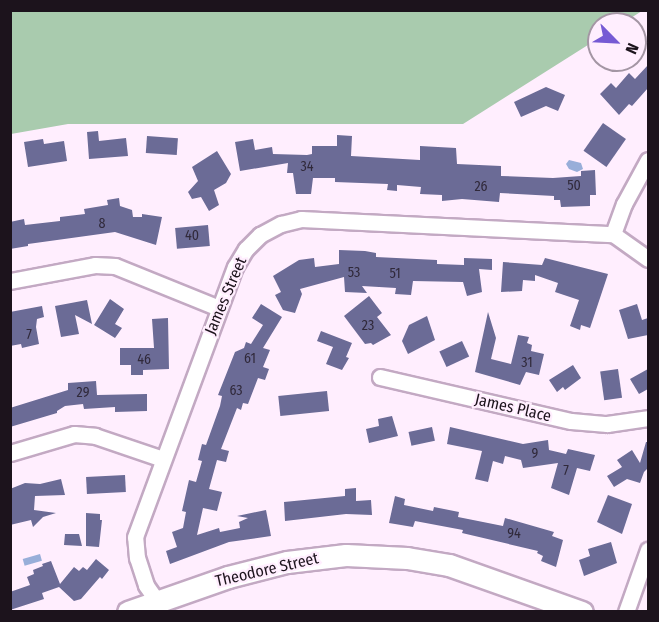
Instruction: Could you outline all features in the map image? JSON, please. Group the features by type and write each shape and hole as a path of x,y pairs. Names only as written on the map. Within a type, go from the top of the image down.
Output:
{"main road":[{"name":"Theodore Street","path":"128,612 228,577 286,562 328,556 387,556 449,565 582,612"}],"street":[{"path":"648,160 624,204 613,234 648,260"},
{"name":"James Street","path":"157,601 146,585 137,558 135,537 235,267 246,249 260,235 281,224 301,219 613,234"},
{"path":"10,281 95,265 115,266 219,308"},
{"name":"James Place","path":"380,377 571,422 607,424 648,418"},
{"path":"10,453 74,435 95,435 164,459"},
{"path":"626,612 648,550"}],"green space":[{"path":"11,10 642,10 640,12 587,12 587,46 463,124 68,124 11,134"}],"water":[{"path":"569,160 581,163 583,169 577,172 569,169 566,164"},
{"path":"40,554 42,561 25,566 23,559"}],"building":[{"path":"647,66 648,88 632,106 629,104 619,115 600,94 611,83 616,88 629,73 635,79 642,72 647,72"},
{"path":"546,87 565,95 558,111 546,106 521,117 514,102"},
{"path":"603,123 626,139 606,167 583,151"},
{"path":"98,131 99,141 126,138 128,156 89,159 87,132"},
{"path":"337,135 352,136 351,156 420,160 420,146 456,148 457,164 501,166 501,176 553,178 581,176 581,171 595,170 596,195 590,195 590,206 561,207 560,200 554,200 554,196 500,193 499,202 462,199 442,201 442,195 420,194 421,187 397,185 397,191 387,190 388,184 335,182 335,178 313,178 311,194 296,194 293,173 287,173 288,163 240,171 235,142 253,139 255,150 272,147 273,154 307,155 312,154 312,146 337,146"},
{"path":"147,136 178,138 177,155 146,153"},
{"path":"43,139 44,144 64,141 67,161 28,167 24,142"},
{"path":"217,151 231,174 226,183 214,190 219,205 209,211 201,197 192,199 188,192 198,181 192,167"},
{"path":"119,198 120,206 132,210 133,217 142,217 142,214 162,217 156,245 115,232 28,244 28,246 10,249 10,222 24,219 25,225 60,221 60,217 85,214 84,209 108,205 107,200"},
{"path":"208,225 210,246 177,249 175,228"},
{"path":"339,250 376,253 376,257 437,260 437,264 464,265 464,258 492,259 492,270 479,269 482,292 467,296 463,282 413,281 411,295 395,294 396,288 362,286 367,293 345,292 344,277 300,289 302,294 295,313 283,310 275,295 281,292 273,276 299,260 314,258 315,267 339,264"},
{"path":"545,258 608,274 590,328 581,325 580,330 570,326 579,300 555,292 558,283 535,275 535,281 523,280 522,291 501,292 503,262 542,265"},
{"path":"369,296 382,313 377,317 391,335 373,345 365,344 344,316"},
{"path":"110,299 124,309 115,324 122,328 115,338 94,325"},
{"path":"87,300 92,324 75,315 79,334 61,337 55,306"},
{"path":"261,304 282,317 263,348 270,350 263,367 269,369 265,380 258,378 248,404 243,403 241,410 237,408 221,449 229,451 226,462 217,460 209,489 222,492 217,511 203,508 197,535 219,528 220,532 240,528 239,522 248,518 237,516 266,510 271,536 229,542 170,564 166,551 177,547 172,532 183,528 186,512 182,511 189,480 196,482 202,461 198,460 202,444 206,445 220,406 222,396 218,395 235,352 244,348 246,342 251,344 263,325 252,318"},
{"path":"637,304 642,320 648,318 648,335 628,339 619,310"},
{"path":"42,306 44,317 37,319 36,327 39,344 22,348 21,344 10,346 10,312"},
{"path":"488,312 496,338 491,359 511,364 518,335 529,337 527,343 532,345 531,351 544,354 539,375 526,372 520,385 475,372"},
{"path":"427,316 435,340 408,354 402,341 409,325"},
{"path":"168,318 169,369 143,370 143,375 131,375 131,365 120,365 120,348 154,348 152,319"},
{"path":"321,331 352,343 346,357 349,358 342,370 326,364 333,347 317,341"},
{"path":"462,341 469,356 447,367 439,352"},
{"path":"573,365 581,378 565,390 563,387 557,392 549,380"},
{"path":"618,369 622,398 604,400 600,372"},
{"path":"648,369 648,389 639,394 630,379"},
{"path":"96,381 97,395 147,394 147,411 115,412 115,407 84,409 83,404 65,406 57,413 10,427 10,408 68,390 68,383"},
{"path":"327,391 329,411 280,416 278,396"},
{"path":"392,416 398,436 369,443 366,429 379,426 378,419"},
{"path":"432,427 435,441 411,446 409,432"},
{"path":"450,427 523,444 548,440 549,450 566,454 568,449 595,455 590,471 577,468 569,495 551,488 558,463 523,468 521,460 505,456 503,464 493,461 488,482 475,479 482,451 447,444"},
{"path":"646,442 648,442 648,468 640,483 627,479 614,487 607,476 622,467 617,460 632,450 640,463"},
{"path":"125,475 126,492 87,494 86,477"},
{"path":"61,479 65,495 35,496 34,510 56,513 43,517 33,527 31,520 10,525 10,489 25,483 40,484"},
{"path":"356,488 356,501 371,500 372,515 346,514 285,521 284,502 345,496 345,489"},
{"path":"608,495 632,504 622,534 597,522"},
{"path":"395,496 405,499 404,505 433,511 434,507 459,512 458,517 503,526 505,518 554,532 552,536 563,540 556,567 541,561 543,556 537,553 538,551 462,533 463,530 415,521 413,527 389,523"},
{"path":"86,513 100,514 100,520 102,520 99,547 86,546"},
{"path":"65,534 79,534 82,546 64,545"},
{"path":"611,542 617,563 584,576 579,560 590,556 588,549"},
{"path":"96,559 109,570 81,599 74,601 59,587 42,593 44,599 10,610 10,592 30,585 27,577 34,574 33,570 43,566 42,564 51,561 60,584 74,567 79,571 83,567 87,570"}]}
